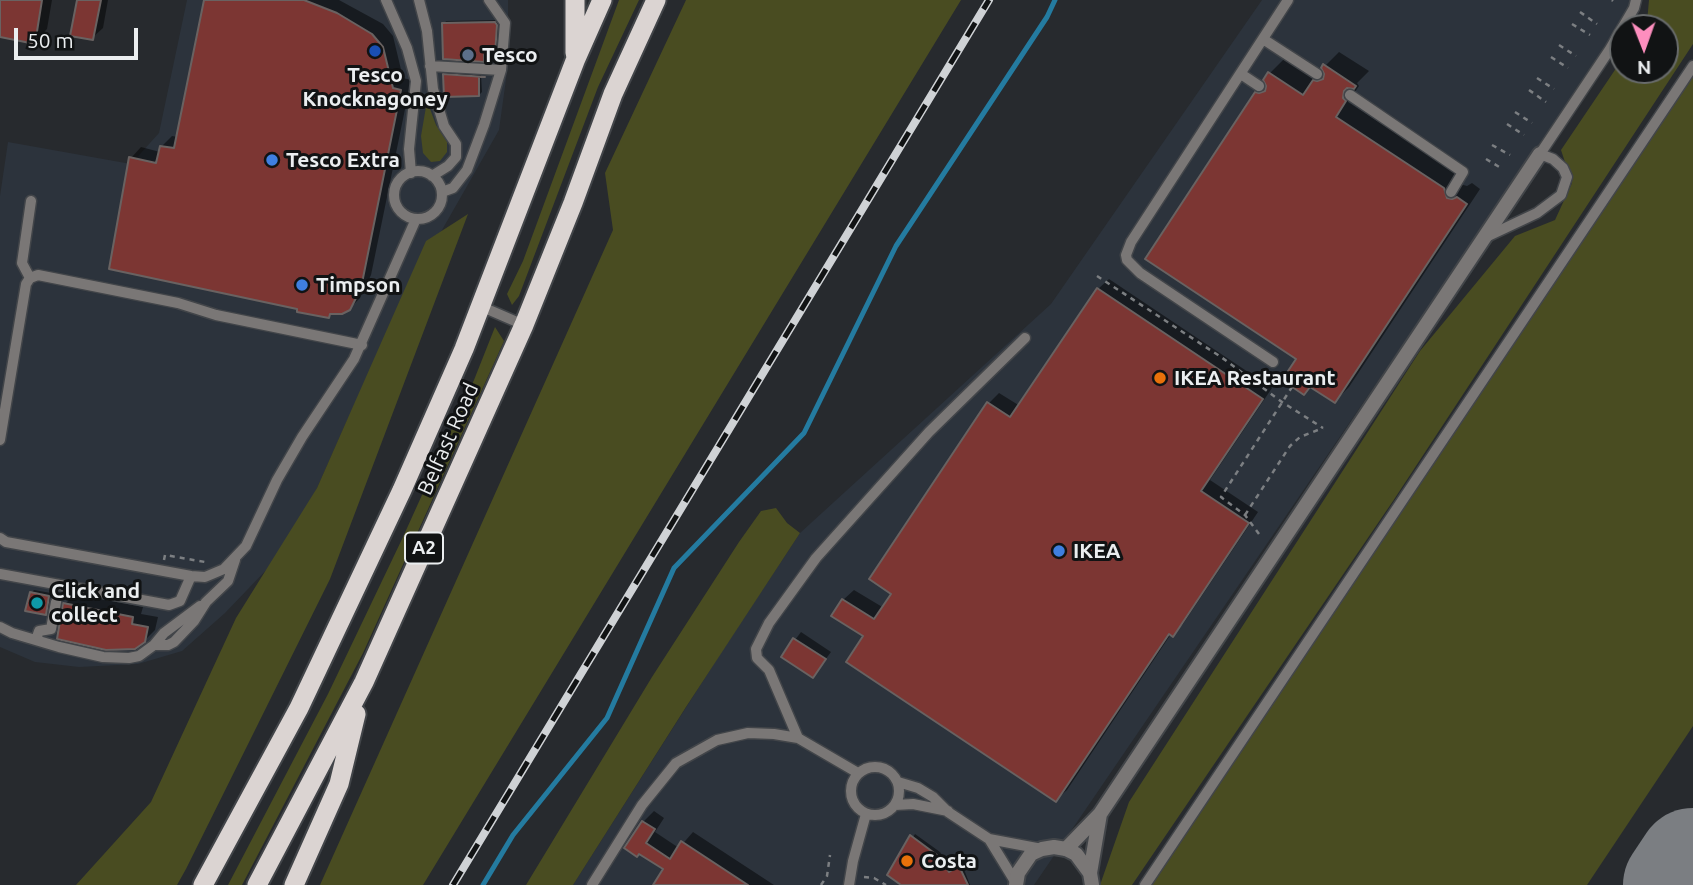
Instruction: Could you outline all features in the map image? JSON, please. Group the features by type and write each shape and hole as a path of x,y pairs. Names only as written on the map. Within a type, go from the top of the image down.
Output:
{"highway":[{"path":"575,0 575,61"},
{"name":"Belfast Road","path":"203,885 310,684 402,490 464,349 575,61 602,0"},
{"name":"Belfast Road","path":"257,885 364,682 524,325 613,94 656,0"},
{"path":"294,885 339,784 364,682"}],"street":[{"path":"1066,849 1100,814 1540,154"},
{"path":"1091,879 1100,814"},
{"path":"1016,884 1022,863 1031,854 1054,847 1076,854 1091,879"}],"lane":[{"path":"419,0 427,31 433,89 444,126 456,144 456,157 432,176"},
{"path":"442,192 453,188 467,170 501,70 505,23 489,0"},
{"path":"1273,362 1140,273 1127,260 1126,255 1131,242 1288,0"},
{"path":"1483,239 1537,213 1562,195 1567,177 1563,168 1553,159 1540,154 1610,49 1636,0"},
{"path":"388,2 407,48 415,81 408,149 411,173"},
{"path":"1263,39 1317,74"},
{"path":"430,66 501,70"},
{"path":"1144,885 1693,66"},
{"path":"1241,74 1259,86"},
{"path":"1350,95 1463,172 1451,192"},
{"path":"422,172 432,176 442,192 442,200 436,212 424,219 416,219 403,213 395,200 397,185 411,173 422,172"},
{"path":"30,278 22,263 31,201"},
{"path":"0,539 24,546 191,576 205,577 224,569 246,547 276,480 362,345 416,219"},
{"path":"0,440 26,284 30,278 38,275 362,345"},
{"path":"480,305 524,325"},
{"path":"799,738 769,670 757,658 756,649 769,622 832,539 929,432 1026,338"},
{"path":"0,626 59,647 115,658 139,656 154,645 174,642 194,621 206,602 228,581 235,559"},
{"path":"0,574 169,605 180,601 191,576"},
{"path":"36,640 40,631 51,629 57,602"},
{"path":"592,885 642,805 676,763 717,740 748,733 799,738 858,773"},
{"path":"895,805 898,782 888,770 880,767 858,773 850,788 851,796 854,804 866,814 883,814 895,805 913,804 948,812"},
{"path":"898,782 918,788 933,797 948,812 989,839 1042,849"},
{"path":"849,885 866,814"},
{"path":"989,839 1016,884"}],"path":[{"path":"1580,12 1597,24"},
{"path":"1572,24 1590,35"},
{"path":"1559,45 1576,56"},
{"path":"1550,57 1568,68"},
{"path":"1537,78 1554,89"},
{"path":"1529,90 1546,102"},
{"path":"1515,112 1532,123"},
{"path":"1507,124 1524,135"},
{"path":"1492,145 1510,155"},
{"path":"1486,159 1501,167"},
{"path":"1097,276 1323,428 1300,437 1290,446 1245,515"},
{"path":"1259,534 1245,515 1221,496 1292,387"},
{"path":"1228,509 1231,503"},
{"path":"821,885 827,876 830,855"},
{"path":"864,877 874,878 886,885"}],"shaded area":[{"path":"187,0 508,0 508,65 499,130 397,309 376,363 293,542 225,613 182,651 138,664 79,667 35,662 0,647 0,196 8,142 131,164 159,133"},
{"path":"1262,0 1638,0 1628,14 1609,14 1609,42 1034,885 573,885 800,533 1051,304"}],"green space":[{"path":"619,0 639,0 598,87 519,296 512,305 507,294 523,261"},
{"path":"686,0 961,0 423,885 320,885 613,230 605,173"},
{"path":"1649,0 1693,0 1693,44 1679,65 1679,14 1648,14"},
{"path":"1693,76 1693,726 1587,885 1151,885"},
{"path":"1609,79 1609,84 1667,84 1393,501 1132,885 1100,885 1129,802 1420,351 1515,236 1555,220 1572,183 1561,150"},
{"path":"427,101 436,125 447,142 447,152 440,161 431,162 423,153 421,136"},
{"path":"468,214 330,579 177,885 76,885 151,802 236,618 317,488 426,241"},
{"path":"495,327 504,341 363,653 242,885 228,885 328,694 403,537"},
{"path":"776,508 787,523 800,533 573,885 526,885 652,677 739,542 761,511"}],"building":[{"path":"0,0 42,0 35,44 0,37"},
{"path":"77,0 101,0 93,40 70,36"},
{"name":"Tesco Extra","path":"204,0 304,0 337,13 372,34 383,47 393,88 401,90 361,288 350,310 342,314 330,314 329,318 297,312 297,309 109,269 129,157 156,163 160,146 174,148"},
{"path":"495,22 495,54 484,55 484,62 443,59 442,23"},
{"path":"1323,64 1356,86 1344,91 1343,98 1346,101 1336,117 1444,188 1447,198 1457,197 1467,204 1335,403 1310,387 1304,395 1282,380 1296,359 1145,259 1255,92 1265,91 1263,80 1268,72 1303,95 1313,80 1323,79"},
{"path":"443,74 485,77 479,77 479,96 444,97"},
{"name":"IKEA","path":"1097,288 1263,399 1201,491 1249,523 1173,637 1169,634 1056,802 846,662 863,636 831,616 842,599 874,619 891,594 869,579 987,402 1010,417"},
{"name":"Click and collect","path":"30,592 49,596 46,615 25,611"},
{"path":"63,603 133,617 132,624 148,627 145,642 135,649 106,650 57,639"},
{"path":"793,638 826,659 813,678 781,657"},
{"path":"642,821 655,829 646,843 670,859 681,841 748,885 653,885 663,869 624,848"},
{"path":"910,835 937,855 949,872 959,866 968,885 901,885 887,875"}],"waterway":[{"path":"483,885 513,835 607,718 674,568 804,433 896,246 1047,17 1055,0"}],"runway":[{"path":"1679,885 1693,864"}],"railway":[{"path":"453,885 989,0"}],"place":[{"name":"Tesco Knocknagoney","path":"375,51"},
{"name":"Tesco","path":"468,55"},
{"name":"Tesco Extra","path":"272,160"},
{"name":"Timpson","path":"302,285"},
{"name":"IKEA Restaurant","path":"1160,378"},
{"name":"IKEA","path":"1059,551"},
{"name":"Click and collect","path":"37,603"},
{"name":"Costa","path":"907,861"}]}
